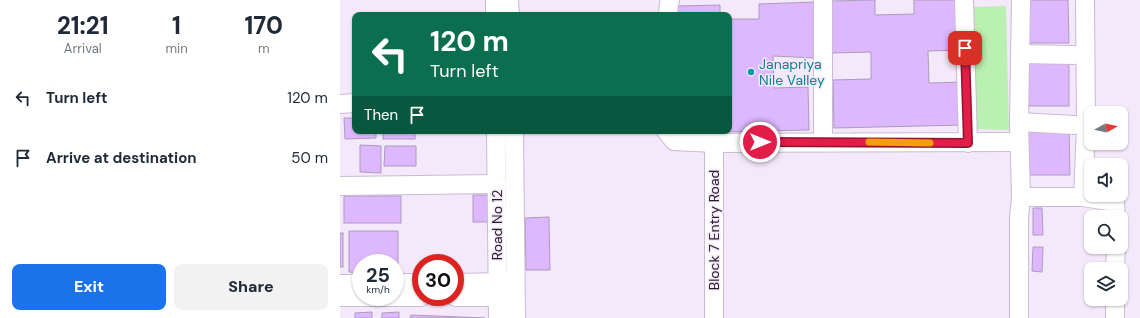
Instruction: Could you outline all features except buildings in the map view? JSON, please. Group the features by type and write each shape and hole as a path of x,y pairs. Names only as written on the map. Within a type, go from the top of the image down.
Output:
{"street":[{"path":"495,0 495,12"},
{"path":"509,0 510,12"},
{"path":"668,12 670,0"},
{"path":"823,0 823,142"},
{"path":"964,0 968,143"},
{"path":"1019,318 1018,219 1021,197 1019,142 1020,0"},
{"path":"1083,197 1086,126 1085,0"},
{"path":"1020,54 1074,56"},
{"path":"340,104 352,103"},
{"path":"1019,122 1074,125"},
{"name":"Road No 12","path":"496,134 498,318"},
{"name":"Road No 12","path":"514,134 516,318"},
{"path":"668,134 674,141 714,143 1019,142"},
{"name":"Block 7 Entry Road","path":"714,143 714,318"},
{"path":"340,186 497,184"},
{"path":"1021,197 1083,197 1108,201 1115,204 1115,210"},
{"path":"340,284 352,284"},
{"path":"464,284 498,289 516,289"},
{"path":"464,295 498,289"},
{"path":"340,297 412,297"},
{"path":"1115,306 1115,318"}],"green space":[{"path":"1006,6 1009,130 973,129 970,7"}],"slow traffic":[{"path":"869,142 930,143"}],"place":[{"name":"Janapriya Nile Valley","path":"751,72"}],"route":[{"path":"760,142 968,143 965,48"}]}
